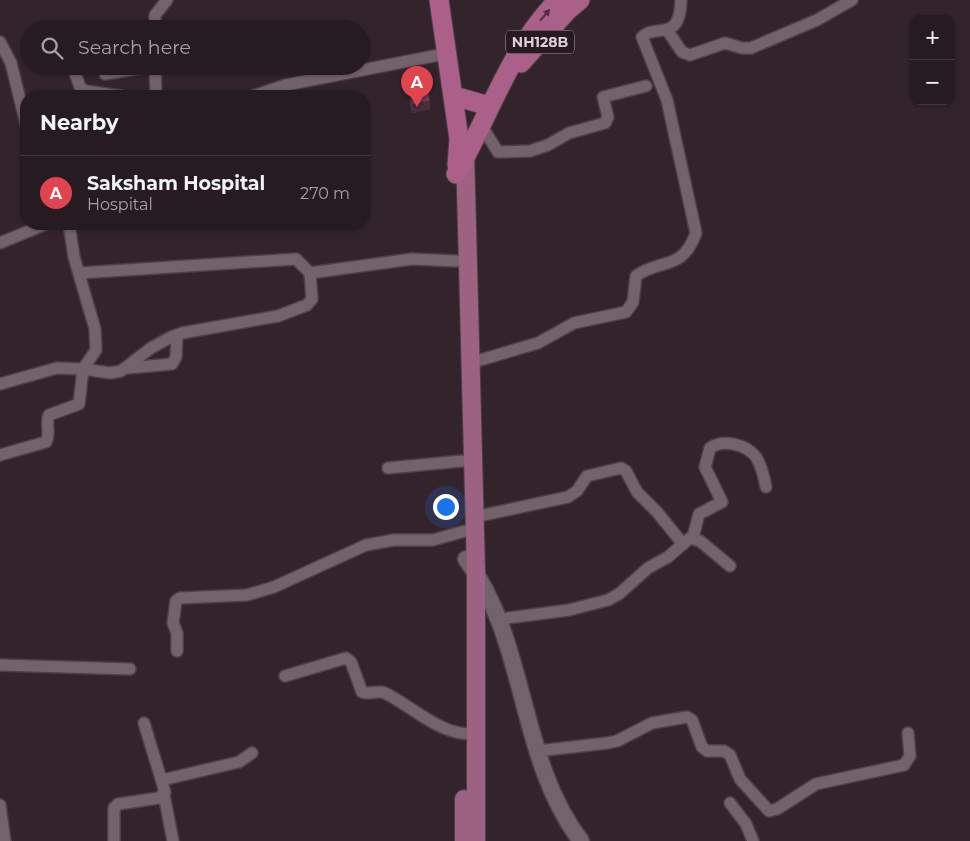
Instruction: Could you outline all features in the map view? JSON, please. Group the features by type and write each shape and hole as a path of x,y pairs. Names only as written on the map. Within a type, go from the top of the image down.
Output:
{"highway":[{"path":"440,0 463,147 456,174"},
{"name":"NH128B","path":"463,147 481,125 499,85 531,31 558,0"},
{"name":"NH128B","path":"499,85 527,58 567,11 580,0"},
{"path":"454,96 489,106"}],"main road":[{"path":"463,147 470,363 471,565 470,734 464,841"},
{"path":"456,174 462,461 470,524"},
{"path":"471,565 500,619 538,751 562,811 582,841"},
{"path":"470,734 476,841"}],"street":[{"path":"154,20 154,15 167,0"},
{"path":"470,363 538,343 574,323 626,312 633,302 636,276 674,262 686,252 693,242 696,233 667,100 642,37 645,34 667,30 679,17 680,0"},
{"path":"667,30 682,52 690,55 725,43 742,48 751,48 817,20 852,0"},
{"path":"0,42 11,63 20,100"},
{"path":"370,69 449,53"},
{"path":"76,75 80,87 84,90"},
{"path":"155,75 156,90"},
{"path":"271,90 286,85 337,75"},
{"path":"481,125 498,152 530,151 548,145 569,133 605,122 608,117 603,97 646,86"},
{"path":"0,243 31,230"},
{"path":"0,455 46,442 48,439 47,420 49,415 79,404 83,369 93,355 96,340 80,273 74,257 70,230"},
{"path":"80,273 296,259 310,273 313,295 311,302 304,307 278,316 177,335 151,348 128,368"},
{"path":"310,273 412,259 457,261"},
{"path":"0,384 57,368 115,373 128,368 172,364 176,357 177,335"},
{"path":"500,619 569,610 608,600 619,594 648,568 661,562 693,537 700,514 722,502 704,467 710,448 716,443 725,442 754,455 760,463 766,487"},
{"path":"388,468 462,461"},
{"path":"177,650 177,633 172,623 176,601 180,598 247,595 274,586 366,545 394,540 433,540 470,524 568,498 577,491 587,476 622,468 626,471 637,492 657,512 682,544"},
{"path":"693,537 730,566"},
{"path":"286,676 346,658 351,662 362,692 382,692 440,727 470,734"},
{"path":"0,665 130,669"},
{"path":"538,751 617,741 652,723 687,717 692,720 702,747 707,751 724,751 730,756 740,779 770,811 777,809 816,784 904,765 910,756 908,733"},
{"path":"144,723 165,788 164,795 174,841"},
{"path":"162,780 239,762 252,753"},
{"path":"114,841 114,808 118,804 159,798 164,795"},
{"path":"730,802 746,824 754,841"},
{"path":"0,805 5,841"}],"building":[{"path":"428,90 430,101 412,105 410,94"}],"place":[{"name":"Saksham Hospital","path":"417,107"}]}
